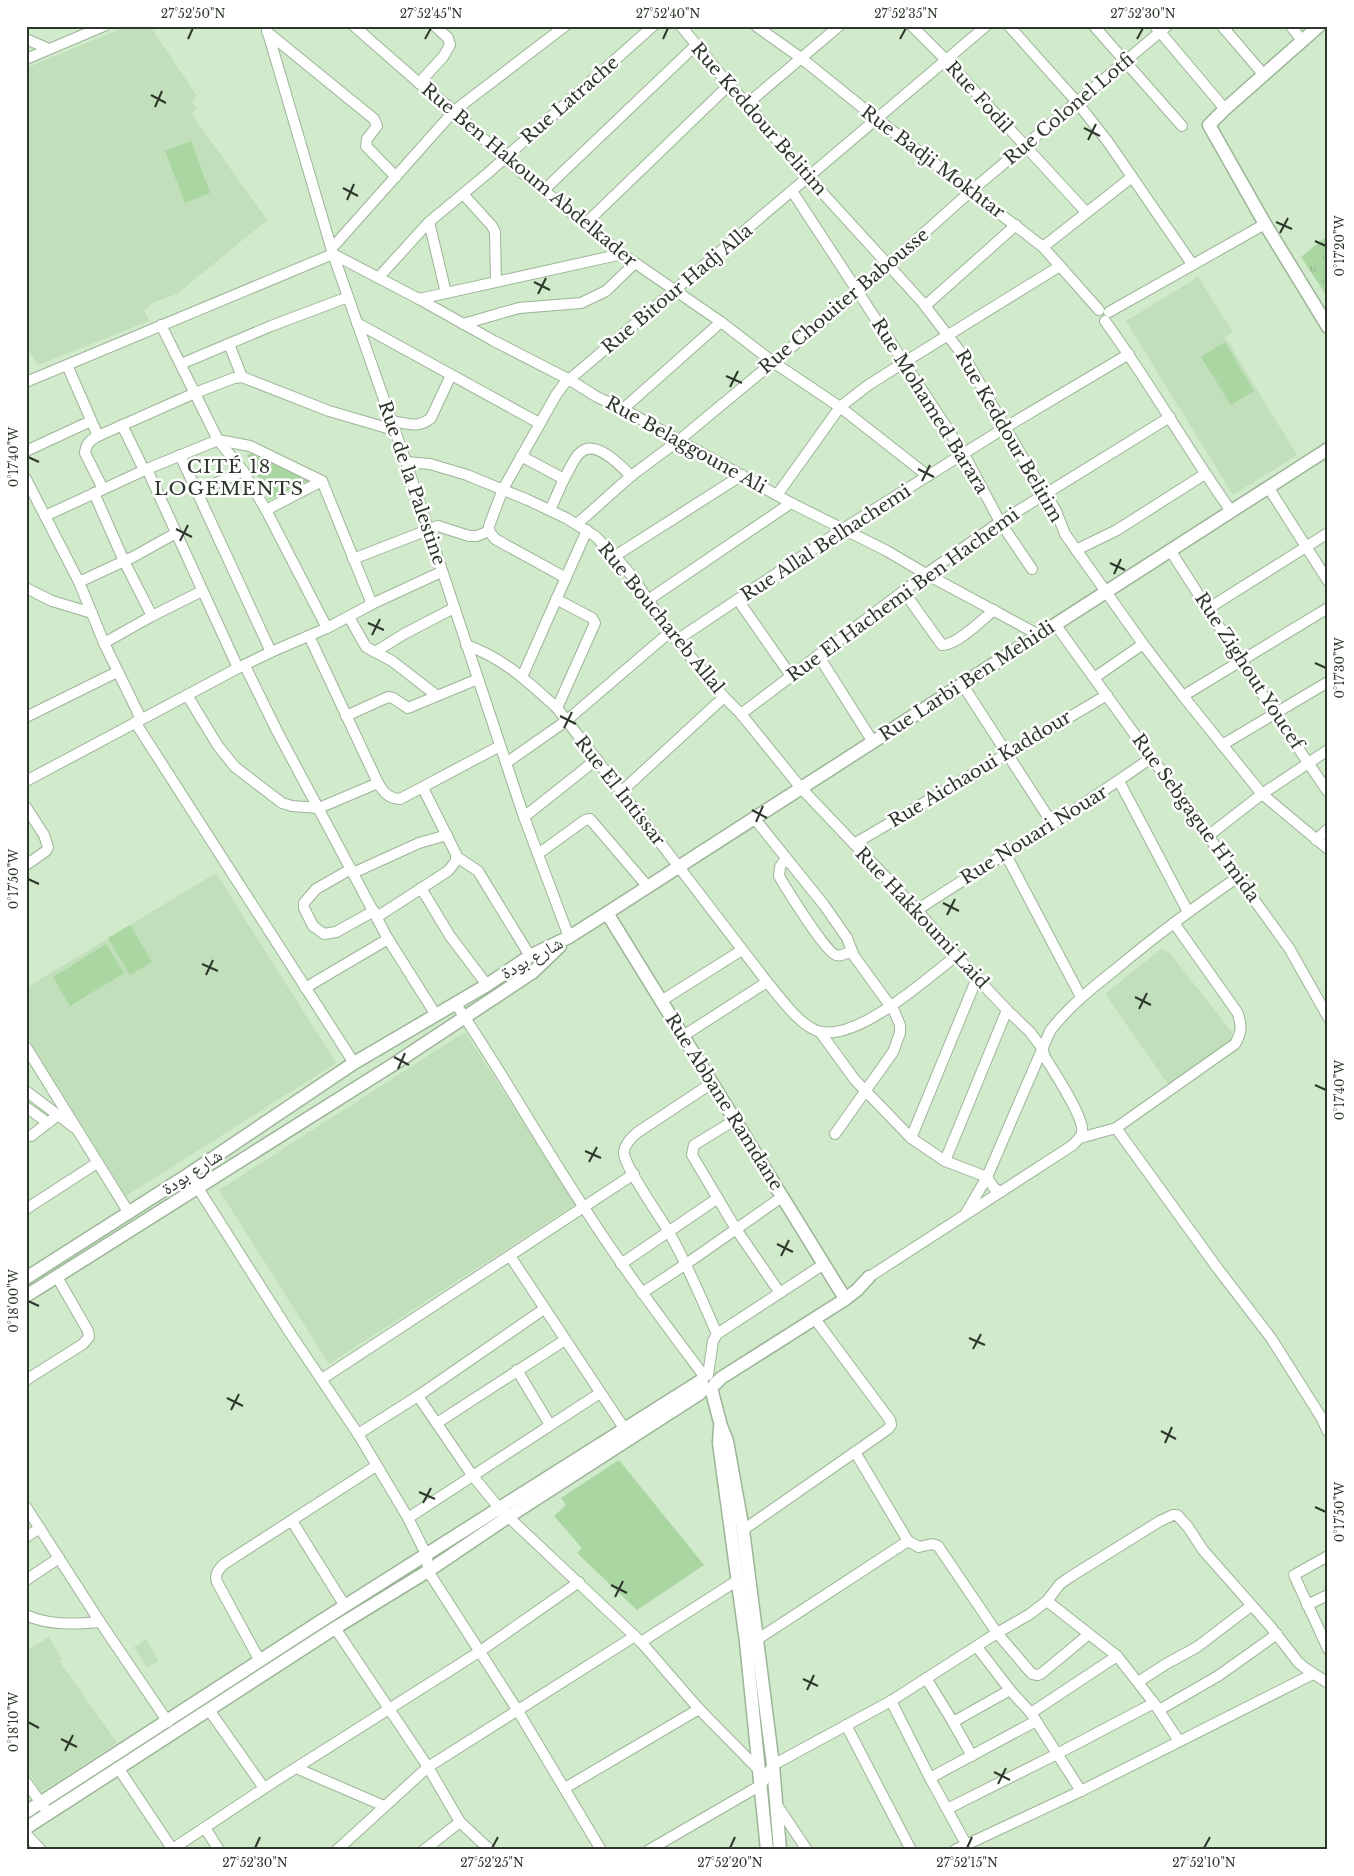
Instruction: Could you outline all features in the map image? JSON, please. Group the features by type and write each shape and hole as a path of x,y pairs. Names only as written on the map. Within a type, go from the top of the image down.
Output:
{"street":[{"path":"26,59 104,26"},
{"name":"Rue Ben Hakoum Abdelkader","path":"354,26 454,111 504,158 622,254 721,322 773,362 840,407 928,476"},
{"path":"419,83 443,57 450,45 448,38 435,26"},
{"path":"26,382 332,251 454,111 565,26"},
{"name":"Rue Latrache","path":"378,278 429,222 654,26"},
{"name":"Rue Keddour Belitim","path":"681,26 808,177 925,306 970,365 1060,518 1064,532 1143,644 1222,746 1262,794 1328,849"},
{"name":"Rue Badji Mokhtar","path":"756,26 802,58 877,119 1043,247 1104,314 1204,474 1231,511"},
{"path":"748,104 839,26"},
{"name":"Rue Fodil","path":"912,26 946,60 1086,212"},
{"name":"Rue Bitour Hadj Alla","path":"489,531 489,526 503,489 556,394 570,380 986,26"},
{"path":"1009,26 1076,101 1132,177 1192,264"},
{"path":"1094,26 1182,126"},
{"path":"1222,26 1264,75"},
{"path":"1291,26 1302,41"},
{"path":"1319,26 1209,125 1265,224 1327,323"},
{"path":"1161,28 1225,109"},
{"name":"Rue Colonel Lotfi","path":"971,191 1076,101 1126,62 1161,28"},
{"path":"266,29 374,119 377,126 367,139 366,146 396,177"},
{"name":"Rue de la Palestine","path":"266,29 332,251 406,462 524,817 569,937"},
{"path":"26,39 50,49"},
{"path":"544,190 696,46"},
{"path":"586,223 729,85"},
{"path":"1043,247 1132,177"},
{"name":"Rue Mohamed Barara","path":"792,191 964,454 1000,522 1032,569"},
{"name":"Rue Chouiter Babousse","path":"577,524 631,476 678,440 858,292 971,191"},
{"path":"462,194 492,226 495,232 496,282"},
{"path":"429,222 446,293"},
{"path":"1104,314 1265,224"},
{"path":"925,306 1016,225"},
{"name":"Rue Belaggoune Ali","path":"332,251 378,278 419,298 463,324 570,380 597,397 623,409 791,503 888,551 926,574 1039,635"},
{"path":"419,298 622,254"},
{"path":"463,324 496,313 519,308 581,303 606,291 635,263"},
{"path":"777,495 840,407 867,386 1060,266"},
{"path":"181,364 348,297"},
{"path":"623,409 721,322"},
{"path":"358,323 539,423"},
{"path":"161,325 218,440 243,470 266,510 327,628"},
{"path":"229,344 242,377"},
{"name":"Rue Allal Belhachemi","path":"677,640 843,529 1006,427 1130,354"},
{"path":"67,365 98,436"},
{"path":"152,616 124,561 98,491 85,453 86,447 91,440 195,393 234,378 242,377 330,411 393,426 420,425 431,418 452,374"},
{"name":"Rue El Hachemi Ben Hachemi","path":"740,714 926,574 1000,522 1170,417"},
{"path":"26,451 92,421"},
{"path":"122,425 241,667 319,808 388,939 436,1014"},
{"path":"45,516 145,470 218,440 250,446 322,481 372,604"},
{"path":"550,510 564,479 580,452 595,448 613,459 631,476"},
{"name":"Rue Larbi Ben Mehidi","path":"569,937 1328,448"},
{"path":"180,455 271,652"},
{"path":"521,456 564,479"},
{"name":"Rue Bouchareb Allal","path":"406,462 430,464 467,474 550,510 595,536 615,556 670,632 801,788"},
{"path":"198,492 243,470"},
{"path":"1076,550 1116,530 1204,474"},
{"path":"615,556 742,475"},
{"path":"26,478 79,582 138,720 354,1063"},
{"path":"266,510 322,481"},
{"path":"1268,487 1328,581"},
{"path":"648,600 791,503"},
{"path":"353,559 441,526 457,534 469,536 477,536 489,531 495,539 566,578"},
{"path":"522,677 587,530"},
{"path":"79,582 124,561 176,533"},
{"path":"1209,608 1328,533"},
{"name":"Rue Zighout Youcef","path":"1170,550 1209,608 1275,714 1328,792"},
{"path":"26,781 241,667 442,572"},
{"path":"26,588 52,601 92,613"},
{"path":"104,643 202,591"},
{"path":"904,592 942,645 948,645 994,610"},
{"path":"556,599 592,618 595,623 557,708"},
{"path":"738,600 791,676"},
{"path":"375,652 404,634 454,608"},
{"path":"1183,696 1328,608"},
{"path":"348,617 366,647 392,661 436,695"},
{"name":"Rue Sebgague H'mida","path":"1055,624 1289,948 1327,1013"},
{"path":"506,763 566,721 670,632"},
{"path":"309,636 378,783 384,793 394,799 400,799 423,788 500,746"},
{"path":"1094,678 1143,644"},
{"name":"Rue El Intissar","path":"466,645 485,651 522,677 557,708 767,982 798,1018 820,1032"},
{"path":"818,655 873,742"},
{"path":"26,717 117,672"},
{"path":"346,716 388,698 393,698 408,708 478,679"},
{"path":"1222,746 1328,682"},
{"path":"962,684 1052,824"},
{"path":"187,695 218,746 235,767 282,802 292,806 319,808 378,783"},
{"name":"Rue Aichaoui Kaddour","path":"854,844 1107,695"},
{"path":"622,791 724,697"},
{"path":"1208,836 1262,794 1328,750"},
{"name":"Rue Nouari Nouar","path":"917,910 1119,781 1151,758"},
{"path":"524,817 596,759"},
{"path":"1119,781 1188,912"},
{"path":"423,788 456,857 478,871 530,956"},
{"name":"Rue Hakkoumi Laid","path":"801,788 917,910 956,956 1030,1032 1042,1048 1045,1058 1081,1120 1082,1132 1080,1138"},
{"path":"26,807 44,835 48,847 26,865"},
{"path":"754,818 806,882 847,938 851,951 898,1017 900,1033 893,1052 835,1134"},
{"path":"538,854 585,820 590,819 648,887"},
{"path":"1316,840 1328,829"},
{"path":"447,835 419,843 352,871 316,889 304,903 304,908 313,926 324,934 336,932 375,914 421,888 448,871 456,857"},
{"path":"1005,853 1081,997"},
{"path":"786,858 780,867 779,876 790,894 832,954 841,956 851,951"},
{"path":"962,1217 980,1192 987,1178 1042,1048 1056,1023 1081,997 1188,912 1238,877"},
{"path":"790,894 806,882"},
{"path":"421,888 450,936 487,985"},
{"name":"Rue Abbane Ramdane","path":"607,913 841,1292"},
{"path":"777,1338 841,1292 870,1277 1073,1145 1080,1138 1116,1128 1234,1044 1241,1027 1236,1012 1174,923"},
{"name":"شارع بودة","path":"27,1276 189,1174 354,1063 487,985 530,956 569,937"},
{"name":"شارع بودة","path":"32,1293 464,1018 533,972 569,937"},
{"path":"305,988 388,939"},
{"path":"662,1001 742,950"},
{"path":"956,956 890,1007 865,1022 851,1028 820,1032 866,1092 911,1138 945,1161 987,1178 991,1185 1001,1192"},
{"path":"911,1138 977,978"},
{"path":"683,1036 767,982"},
{"path":"455,1003 621,1264 708,1381 720,1426 728,1442 744,1530 773,1765 780,1850"},
{"path":"945,1161 1007,1010"},
{"path":"26,1047 129,1213"},
{"path":"712,1083 638,1132 632,1137 624,1154 686,1264 717,1334"},
{"path":"26,1091 80,1132"},
{"path":"26,1106 48,1123"},
{"path":"30,1136 58,1115"},
{"path":"735,1120 699,1141 694,1145 692,1151 695,1162 736,1229 780,1293"},
{"path":"1116,1128 1218,1268 1272,1338 1324,1415 1328,1432"},
{"path":"26,1209 97,1163"},
{"path":"189,1174 358,1434 408,1518 427,1556 428,1572 518,1711 601,1850"},
{"path":"322,1379 634,1174"},
{"path":"642,1293 782,1196"},
{"path":"621,1264 718,1198"},
{"path":"510,1256 624,1428"},
{"path":"26,1812 345,1606 427,1556 504,1513 699,1394 708,1381 713,1341 717,1334 824,1264"},
{"path":"27,1276 32,1293"},
{"path":"26,1380 83,1344 90,1337 88,1330 57,1277"},
{"path":"26,1828 335,1628 428,1572 504,1513 624,1428 708,1381 720,1371 777,1338 815,1318 851,1295 870,1277"},
{"path":"358,1434 418,1396 544,1309"},
{"path":"744,1530 888,1429 891,1423 815,1318"},
{"path":"437,1423 565,1340"},
{"path":"517,1370 550,1425"},
{"path":"408,1518 600,1393"},
{"path":"418,1396 472,1476 504,1513 638,1639 699,1709 759,1770"},
{"path":"720,1426 718,1443 748,1652 767,1850"},
{"path":"855,1452 908,1540 919,1547 932,1544 938,1546 997,1633 1030,1672 1034,1675 1042,1673 1089,1634"},
{"path":"260,1661 217,1582 216,1575 224,1564 376,1466"},
{"path":"26,1507 100,1622 168,1722"},
{"path":"649,1850 761,1785 773,1765 891,1701 1030,1614 1047,1601 1060,1584 1070,1577 1174,1514 1182,1519 1203,1550 1277,1634 1298,1662 1313,1674 1328,1682"},
{"path":"292,1521 345,1606"},
{"path":"26,1537 40,1528"},
{"path":"758,1639 908,1540"},
{"path":"1328,1556 1294,1575 1328,1648"},
{"path":"26,1580 59,1558"},
{"path":"337,1850 428,1767 738,1580"},
{"path":"119,1769 172,1849 264,1788 479,1652 579,1582"},
{"path":"1308,1605 1328,1595"},
{"path":"1047,1601 1116,1656 1138,1682 1179,1741"},
{"path":"1138,1682 1197,1647 1251,1606"},
{"path":"26,1615 51,1622 70,1624 100,1622"},
{"path":"335,1628 428,1767 460,1822 490,1850"},
{"path":"947,1809 1212,1680 1277,1634"},
{"path":"977,1647 1033,1717 1081,1791"},
{"path":"930,1778 972,1756 1033,1717 1116,1656"},
{"path":"955,1850 1081,1791 1313,1674"},
{"path":"926,1678 972,1756"},
{"path":"953,1722 1010,1690"},
{"path":"891,1701 966,1844"},
{"path":"565,1788 699,1709"},
{"path":"209,1710 264,1788"},
{"path":"846,1725 911,1850"},
{"path":"296,1768 384,1806"},
{"path":"26,1782 49,1814"},
{"path":"776,1804 807,1850"},
{"path":"424,1850 460,1822"},
{"path":"205,1828 219,1850"},
{"path":"26,1834 41,1850"}],"shaded area":[{"path":"128,26 150,26 197,96 192,102 197,109 191,113 267,220 177,294 154,302 144,310 149,321 38,365 26,347 26,68"},
{"path":"1198,277 1233,332 1225,337 1297,455 1233,495 1126,321"},
{"path":"216,873 336,1063 126,1196 26,1035 26,988"},
{"path":"1161,949 1168,951 1232,1032 1230,1044 1169,1085 1105,994"},
{"path":"465,1032 576,1204 329,1364 219,1190"},
{"path":"49,1637 62,1659 59,1661 117,1743 41,1792 26,1768 26,1651"},
{"path":"146,1639 159,1661 147,1668 134,1647"}],"green space":[{"path":"191,141 210,193 185,203 165,151"},
{"path":"1328,235 1328,298 1301,257"},
{"path":"1225,342 1254,391 1231,405 1201,357"},
{"path":"256,451 308,481 269,500 247,455"},
{"path":"130,925 152,962 130,975 108,938"},
{"path":"106,944 124,973 70,1006 53,977"},
{"path":"619,1460 704,1565 637,1610 577,1553 582,1548 554,1516 566,1505 561,1498"}],"district":[{"name":"CITÉ 18 LOGEMENTS","path":"229,477"}]}
